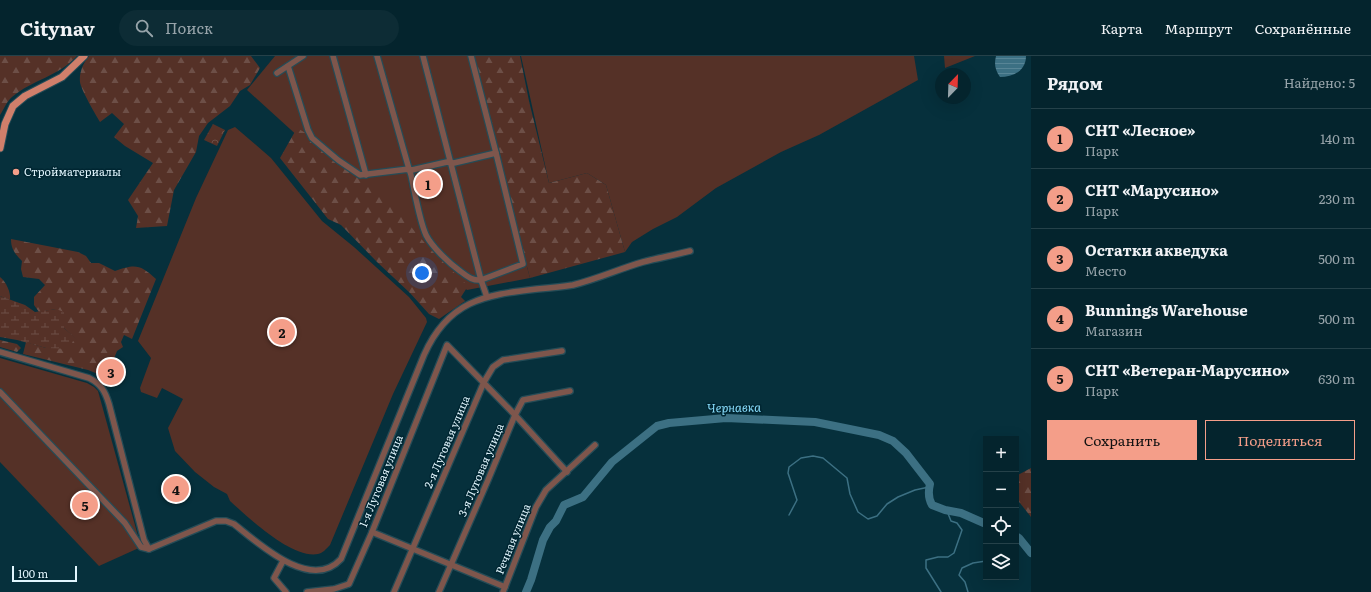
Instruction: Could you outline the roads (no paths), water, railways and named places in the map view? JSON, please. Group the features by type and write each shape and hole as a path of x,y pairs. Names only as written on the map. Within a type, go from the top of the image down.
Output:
{"main road":[{"path":"0,148 5,124 13,106 25,96 62,78 84,56"}],"street":[{"path":"277,73 303,56"},
{"path":"332,56 366,175"},
{"path":"377,56 426,236 452,265 470,279 475,281 523,264 471,56"},
{"path":"423,56 481,280 487,297"},
{"path":"288,66 308,130 312,138 338,160 360,175 409,169 412,170 496,153"},
{"path":"0,392 125,523 141,547 149,549 216,521 226,521 234,524 283,561 302,570 317,571 333,566 341,559 431,340 440,325 451,315 466,306 487,297 508,292 572,285 643,262 690,251"},
{"name":"1-я Луговая улица","path":"307,592 334,589 349,584 372,532 447,344 484,382"},
{"name":"2-я Луговая улица","path":"394,592 484,382 493,367 503,360 562,351"},
{"path":"0,352 89,378 100,385 109,404 144,540 149,549"},
{"path":"484,382 567,472"},
{"name":"3-я Луговая улица","path":"439,592 515,415 523,400 570,391"},
{"name":"Речная улица","path":"504,589 536,507 546,490 595,445"},
{"path":"372,532 413,548 504,589"},
{"path":"283,561 274,578 286,592"}],"water":[{"path":"996,56 1026,56 1024,66 1018,72 1010,76 1000,77 995,67"}],"waterway":[{"name":"Чернавка","path":"526,592 543,540 550,527 556,521 564,505 583,497 612,462 657,426 669,423 726,418 815,422 879,435 893,441 906,453 930,484 929,495 932,505 945,510 961,513 983,523"},
{"path":"789,515 797,500 788,473 789,467 801,458 813,456 823,458 847,478 850,494 858,512 868,519 877,516 887,504 898,497 915,490 929,487"},
{"path":"941,592 926,568 926,560 938,557 948,557 954,553 962,530 957,523 951,521 947,511"},
{"name":"Чернавка","path":"1019,538 1031,553"},
{"path":"968,592 965,582 959,575 962,568 973,563 983,561"}],"place":[{"name":"Стройматериалы","path":"16,172"},
{"name":"СНТ «Лесное»","path":"428,184"},
{"name":"СНТ «Марусино»","path":"282,332"},
{"name":"Остатки акведука","path":"111,372"},
{"name":"Bunnings Warehouse","path":"176,489"},
{"name":"СНТ «Ветеран-Марусино»","path":"85,505"}]}
